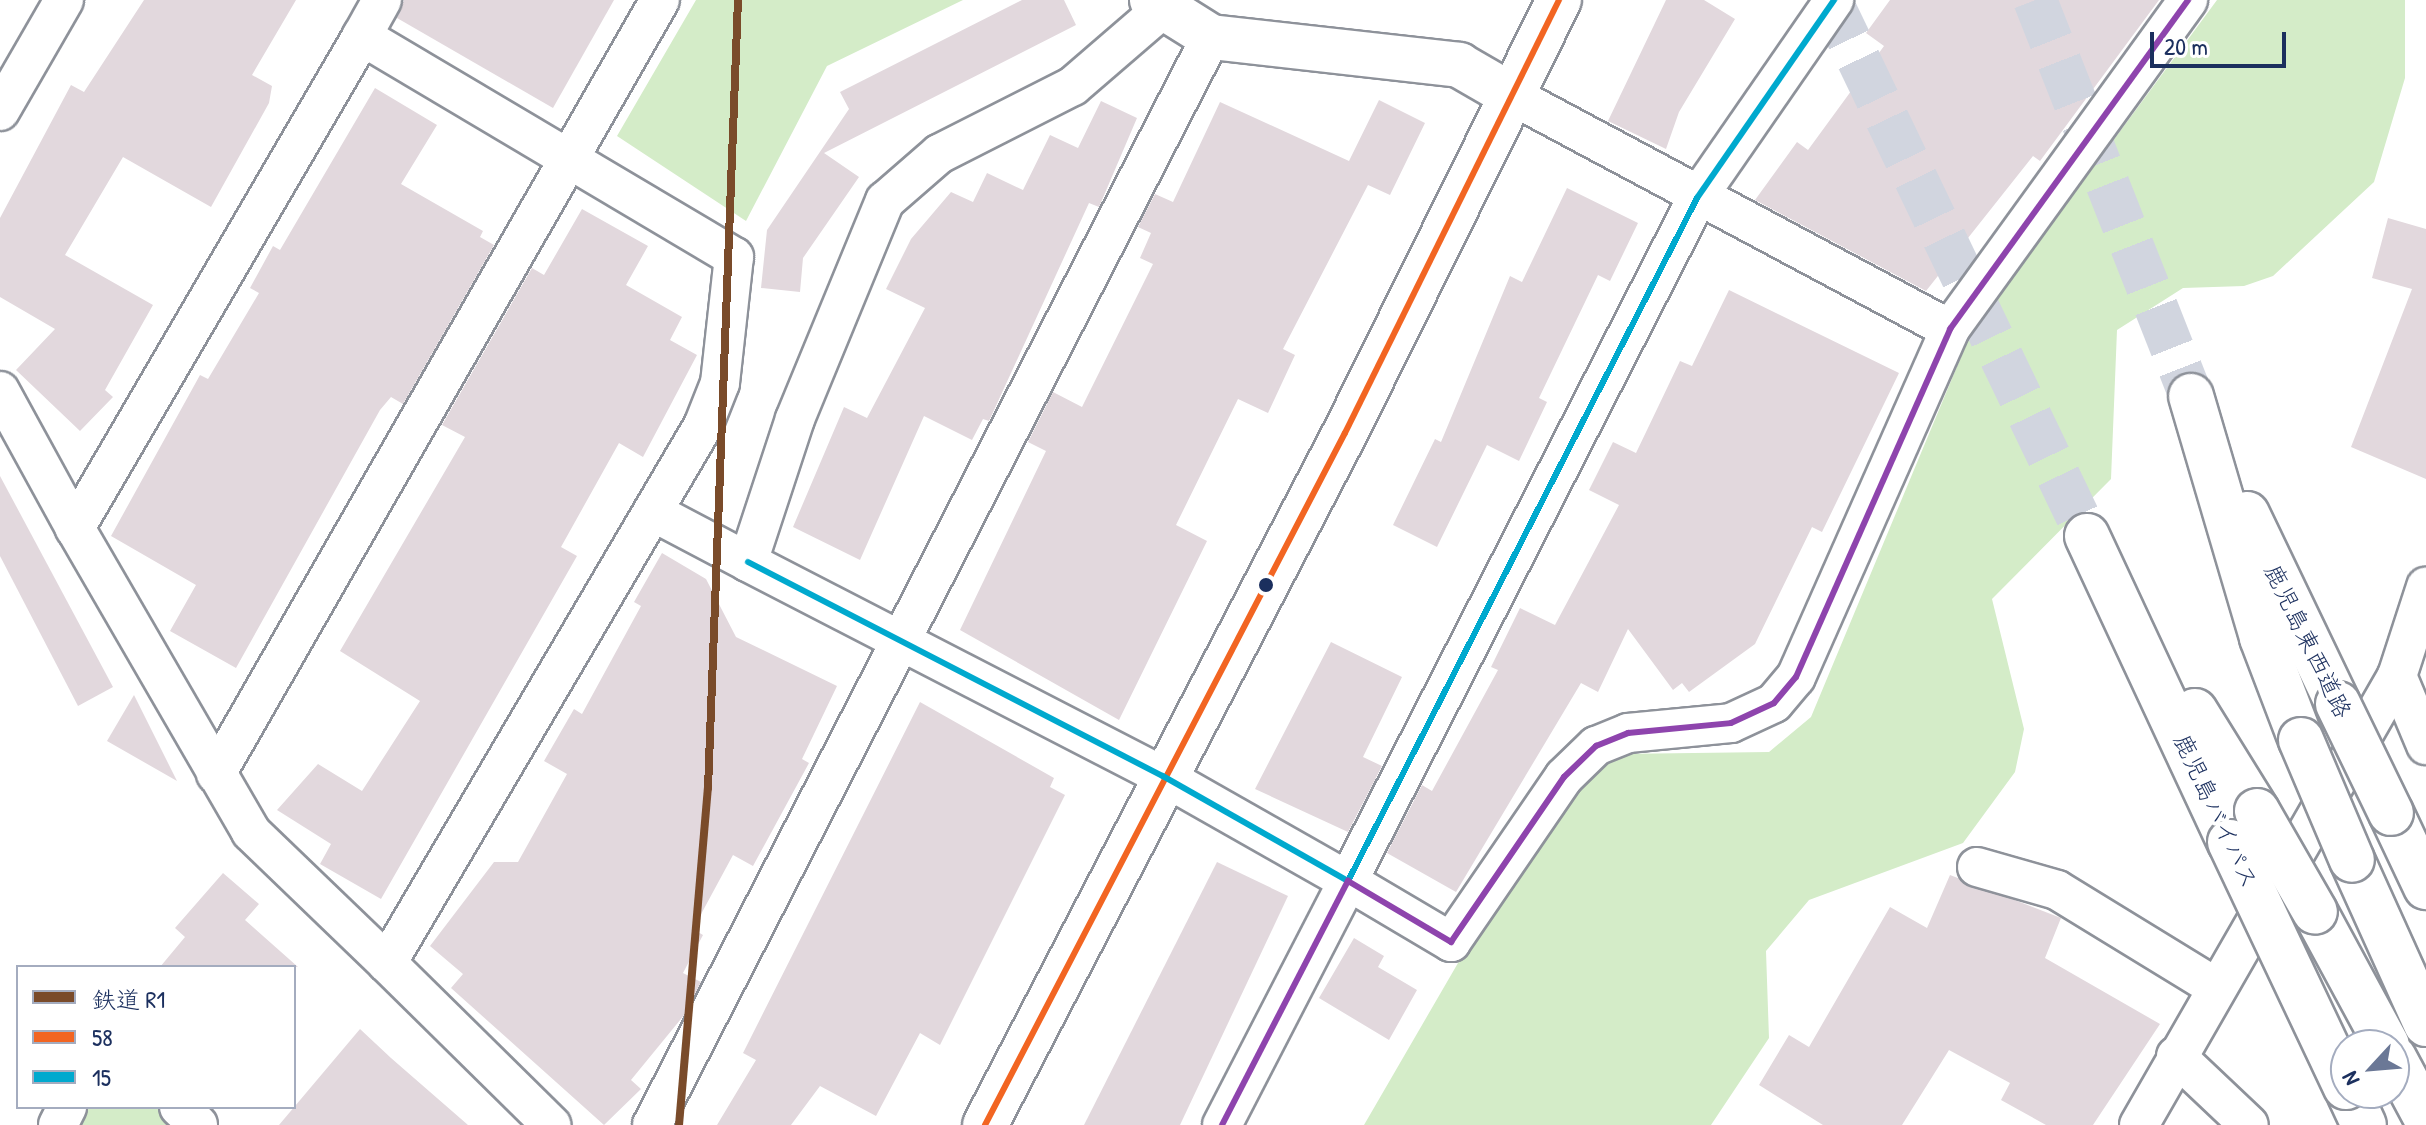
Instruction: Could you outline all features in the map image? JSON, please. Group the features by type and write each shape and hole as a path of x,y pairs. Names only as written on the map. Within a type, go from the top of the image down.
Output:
{"main road":[{"path":"985,1125 1163,776 1345,433 1559,0"},
{"path":"1157,5 1211,37 1459,65 1511,95"},
{"name":"鹿児島東西道路","path":"2426,887 2191,396 2262,638 2301,740 2426,1024"},
{"name":"鹿児島バイパス","path":"2087,536 2244,827 2330,1046"},
{"path":"2244,827 2315,912 2378,1029"},
{"path":"2410,1088 2426,1118"}],"street":[{"path":"0,111 64,0"},
{"path":"75,528 382,0"},
{"path":"216,774 572,159 660,0"},
{"path":"1222,1125 1697,198 1834,0"},
{"path":"657,514 903,647 1163,776 1451,942 1564,777 1596,746 1628,733 1731,723 1774,703 1796,677 1950,329 2188,0"},
{"path":"748,562 795,419 885,201 939,154 1073,86 1157,5"},
{"path":"362,36 734,257 720,383 657,514 387,963"},
{"path":"652,1125 903,647 1211,37"},
{"path":"1511,95 1697,198 1950,329"},
{"path":"0,391 216,774 279,863 387,963 551,1125"},
{"path":"2139,1125 2215,987 2236,963 2397,676 2426,587"},
{"path":"2397,676 2426,745"},
{"path":"1977,867 2057,890 2215,987"},
{"path":"2176,1056 2249,1125"},
{"path":"181,1109 198,1125"}],"green space":[{"path":"696,0 963,0 827,66 746,221 617,136"},
{"path":"2217,0 2405,0 2405,78 2374,182 2273,276 2244,286 2183,288 2117,330 2111,479 1992,599 2024,729 2015,772 1963,843 1809,900 1766,951 1769,1038 1711,1125 1364,1125 1458,963 1595,768 1618,754 1769,752 1811,717 1971,333"},
{"path":"82,1109 162,1109 178,1125 73,1125"}],"building":[{"path":"144,0 296,0 252,75 272,86 269,103 211,207 123,157 65,255 153,305 105,390 113,397 80,431 16,370 55,329 0,297 0,218 71,85 84,92"},
{"path":"404,0 614,0 553,108 397,18"},
{"path":"1022,0 1064,0 1076,25 824,153 859,177 803,258 800,292 761,288 767,230 849,109 840,92"},
{"path":"1666,0 1704,0 1735,19 1679,112 1666,149 1608,121"},
{"path":"1890,0 2159,0 2040,161 2033,156 1926,291 1755,200 1797,142 1808,150 1884,46 1866,33"},
{"path":"375,88 437,125 401,184 483,231 480,237 494,245 403,404 391,397 380,410 236,668 170,631 196,585 111,536 200,375 208,379 259,293 250,288 273,246 280,250"},
{"path":"1379,100 1425,123 1390,195 1368,185 1283,349 1295,355 1268,413 1238,399 1176,525 1207,541 1119,720 960,630 1046,451 1028,442 1053,392 1082,407 1153,264 1140,258 1151,233 1138,227 1155,194 1173,202 1220,102 1349,161"},
{"path":"1101,101 1137,118 1099,207 1089,203 989,421 983,419 972,440 924,416 860,560 793,527 844,407 867,418 925,308 886,289 911,239 951,192 973,202 987,173 1023,190 1050,135 1078,148"},
{"path":"1567,188 1638,223 1610,281 1598,275 1539,398 1547,402 1519,461 1487,445 1437,547 1393,525 1435,439 1441,442 1510,276 1522,282"},
{"path":"582,209 648,246 626,285 682,317 670,340 697,355 643,457 619,443 561,547 577,556 381,899 320,864 331,844 277,810 318,764 362,791 420,701 340,651 465,437 442,425 532,268 544,275"},
{"path":"2388,218 2426,229 2426,479 2351,447 2412,289 2372,278"},
{"path":"1729,290 1899,373 1822,532 1812,527 1755,644 1689,692 1682,683 1673,690 1628,629 1598,692 1581,683 1456,892 1387,853 1422,785 1432,791 1498,670 1491,667 1520,608 1555,625 1619,505 1589,490 1613,442 1636,453 1680,361 1692,366"},
{"path":"0,476 113,687 78,706 0,556"},
{"path":"662,553 706,579 736,637 837,686 802,759 809,763 753,866 733,855 693,929 703,935 683,973 701,982 685,1014 631,1080 641,1089 604,1125 451,988 463,974 430,946 494,862 518,862 567,774 544,761 574,709 582,714 641,606 634,602"},
{"path":"1331,642 1402,677 1363,757 1382,766 1348,832 1255,789"},
{"path":"134,695 177,781 107,741"},
{"path":"920,702 1054,778 1050,787 1065,795 940,1045 920,1033 876,1116 820,1086 791,1125 717,1125 756,1060 743,1053"},
{"path":"1217,862 1288,896 1180,1125 1084,1125"},
{"path":"223,873 259,904 245,920 296,965 162,965 185,937 175,928"},
{"path":"1950,875 2061,918 2045,958 2160,1024 2093,1125 2046,1125 2001,1100 2010,1083 1949,1050 1902,1125 1823,1125 1759,1085 1789,1035 1809,1047 1890,907 1927,928"},
{"path":"1354,938 1384,956 1378,967 1417,990 1389,1040 1319,998"},
{"path":"360,1029 468,1125 279,1125 296,1109 296,1105"}],"tunnel":[{"path":"1830,0 2087,536"},
{"path":"2035,0 2191,396"}],"rail line":[{"name":"R1","path":"679,1125 708,788 738,0"}],"transit line":[{"name":"58","path":"985,1125 1345,433 1559,0"},
{"name":"15","path":"748,562 1163,776 1348,881 1697,198 1834,0"},
{"path":"1222,1125 1348,881 1451,942 1564,777 1596,746 1628,733 1731,723 1774,703 1796,677 1950,329 2188,0"}]}
